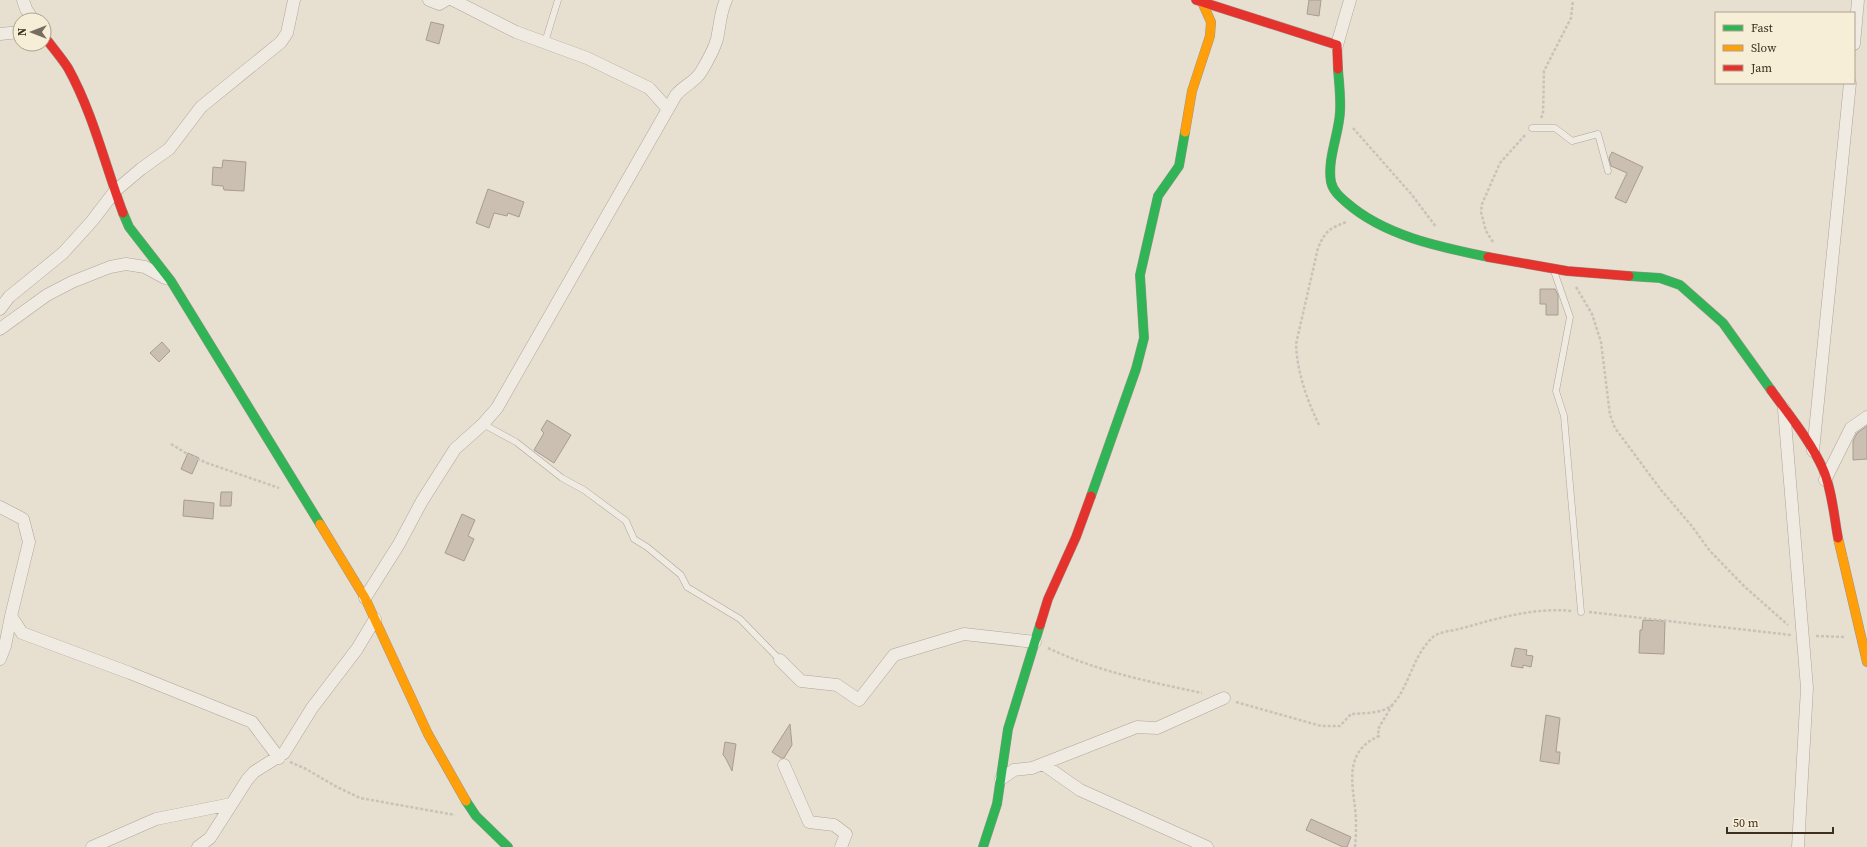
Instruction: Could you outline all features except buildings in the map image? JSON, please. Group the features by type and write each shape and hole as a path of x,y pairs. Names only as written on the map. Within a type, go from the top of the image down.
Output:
{"street":[{"path":"23,0 28,12"},
{"path":"0,309 9,297 62,253 92,221 115,191 141,169 169,149 202,107 281,42 287,33 294,0"},
{"path":"429,0 439,4 446,0"},
{"path":"453,0 516,32 587,58 649,88 668,109"},
{"path":"365,598 399,544 422,501 448,459 455,449 483,424 496,408 679,91 698,77 702,71 716,40 720,14 726,0"},
{"path":"1350,0 1337,45 1340,112 1332,159 1331,181 1335,192 1362,216 1402,234 1451,248 1505,261 1554,269 1660,278 1680,285 1723,323 1804,437 1823,470 1830,495 1840,551 1867,662"},
{"path":"1855,33 1858,0"},
{"path":"1199,1 1337,45"},
{"path":"982,847 997,804 1008,729 1048,599 1076,537 1139,357 1144,338 1144,318 1139,282 1143,261 1158,196 1179,166 1192,90 1210,36 1211,22 1199,1"},
{"path":"0,34 12,33"},
{"path":"52,47 67,67 76,84 86,107 126,220 135,236 171,281 365,598 428,734 460,793 495,842 508,847"},
{"path":"1813,453 1850,84"},
{"path":"0,328 47,295 72,282 110,267 126,264 145,267 171,281"},
{"path":"1784,408 1807,688 1798,847"},
{"path":"1825,480 1851,428 1867,417"},
{"path":"0,507 23,519 29,542 10,616 5,646 0,659"},
{"path":"10,616 22,633 130,673 252,722 279,758"},
{"path":"198,847 210,838 231,804 254,772 279,758 284,753 331,682 357,649 375,619"},
{"path":"780,660 802,681 837,685 859,700 894,655 964,634 1035,642"},
{"path":"1001,779 1014,770 1032,768 1137,726 1157,728 1224,698"},
{"path":"1043,764 1080,790 1207,847"},
{"path":"784,765 809,822 834,824 846,834 841,847"},
{"path":"92,847 156,819 231,804"}],"lane":[{"path":"545,42 558,0"},
{"path":"1532,128 1555,128 1572,141 1598,134 1608,171"},
{"path":"1554,269 1570,317 1556,391 1564,416 1581,612"},
{"path":"483,424 516,442 562,478 594,497 626,521 634,538 648,547 681,575 687,587 740,619 780,660"}],"path":[{"path":"1340,112 1412,195 1437,230"},
{"path":"1319,425 1308,401 1297,357 1298,335 1318,248 1324,233 1329,229 1362,216"},
{"path":"1567,271 1592,314 1601,342 1610,414 1615,428 1661,490 1710,551 1744,587 1791,627"},
{"path":"171,444 201,460 273,487 291,491 299,490"},
{"path":"1355,847 1356,819 1353,799 1352,768 1356,757 1362,746 1369,740 1379,736 1378,729 1390,713 1419,653 1434,636 1504,617 1531,612 1563,610 1670,620 1795,636"},
{"path":"1809,636 1860,638"},
{"path":"1035,642 1068,658 1115,672 1224,698 1321,726 1340,726 1351,714 1376,712 1391,705 1397,697"},
{"path":"279,758 306,769 360,798 448,814 476,816"}],"traffic: fast":[{"path":"1338,69 1340,112 1330,173 1331,182 1337,194 1362,214 1378,224 1396,232 1432,244 1488,257"},
{"path":"1091,496 1136,369 1144,338 1140,275 1158,196 1179,166 1185,132"},
{"path":"123,213 129,227 171,281 320,524"},
{"path":"1629,276 1660,278 1680,285 1723,323 1771,390"},
{"path":"983,847 997,804 1008,729 1040,625"},
{"path":"466,801 476,816 508,847"}],"traffic: slow":[{"path":"1185,132 1192,91 1210,36 1211,22 1202,2"},
{"path":"320,524 365,598 428,734 466,801"},
{"path":"1838,538 1867,662"}],"traffic: jam":[{"path":"1196,0 1337,45 1338,69"},
{"path":"52,47 68,68 85,103 123,213"},
{"path":"1488,257 1567,271 1629,276"},
{"path":"1771,390 1806,438 1823,469 1831,494 1838,538"},
{"path":"1040,625 1048,599 1076,537 1091,496"}]}
